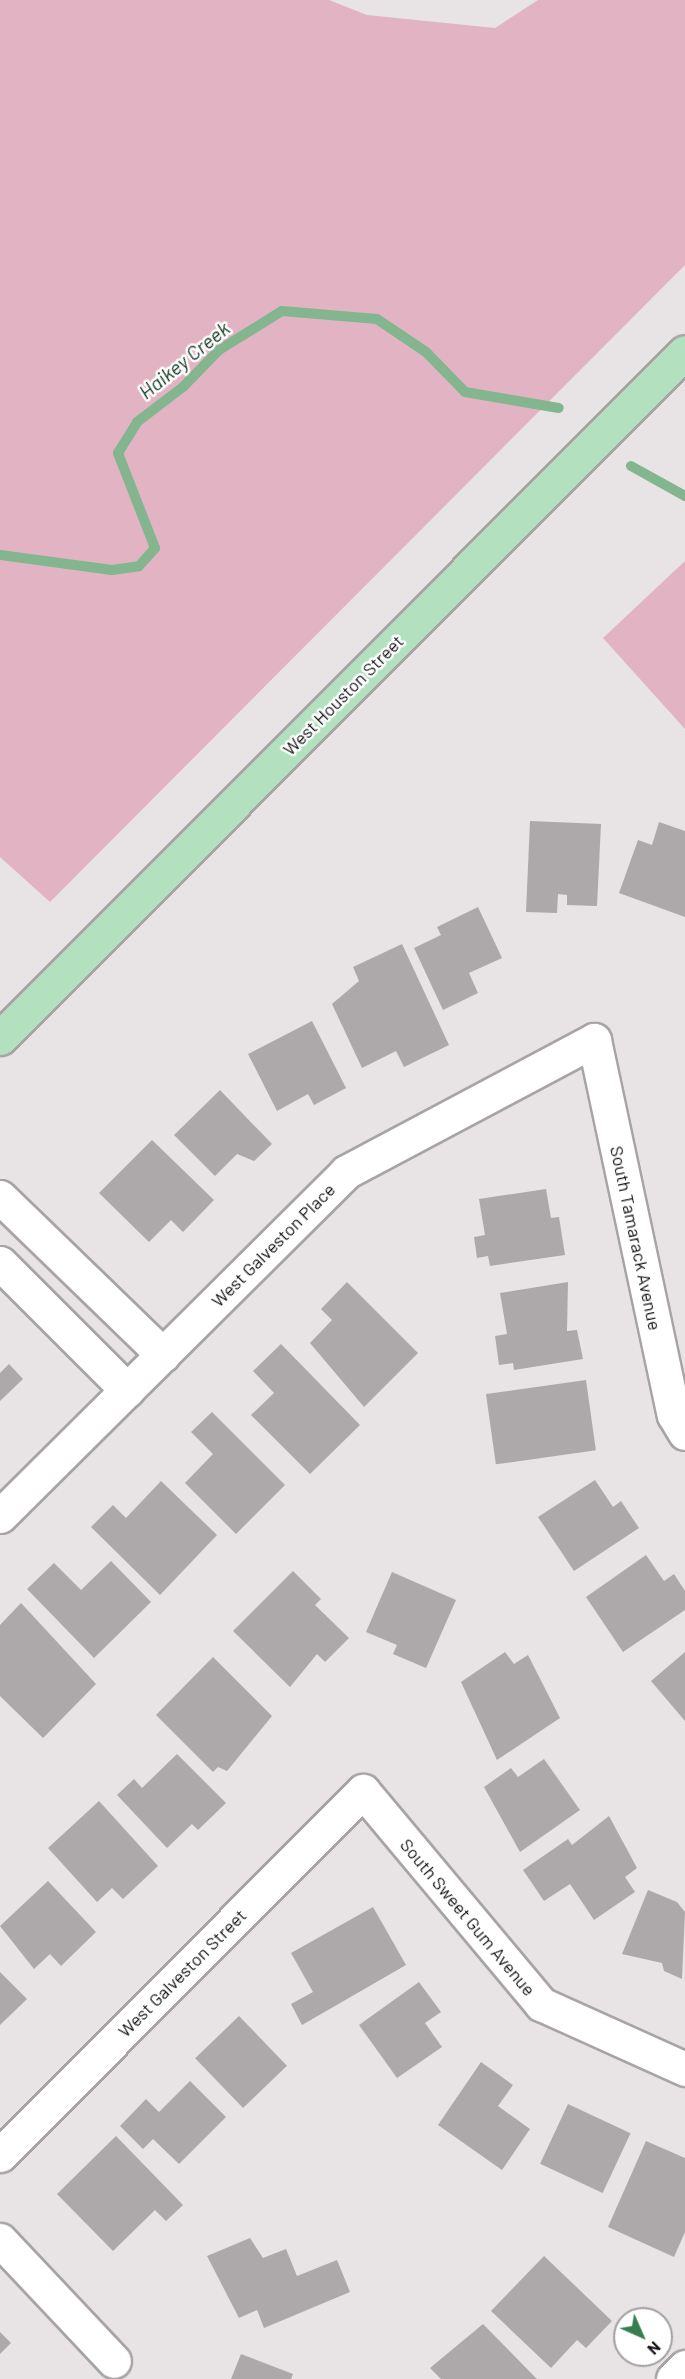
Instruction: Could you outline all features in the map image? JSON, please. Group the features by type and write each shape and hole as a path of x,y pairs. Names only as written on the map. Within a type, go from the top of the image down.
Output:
{"main road":[{"name":"West Houston Street","path":"0,1038 622,418 685,352"}],"street":[{"name":"West Galveston Place","path":"0,1516 346,1172 594,1040"},
{"name":"South Tamarack Avenue","path":"594,1040 674,1415 685,1433"},
{"path":"0,1197 163,1355"},
{"path":"0,1263 127,1390"},
{"name":"South Sweet Gum Avenue","path":"363,1791 541,2004 685,2069"},
{"name":"West Galveston Street","path":"0,2155 363,1791"},
{"path":"0,2240 114,2361"},
{"path":"673,2379 685,2367"}],"shaded area":[{"path":"0,0 329,0 367,15 495,28 538,0 685,0 685,265 50,902 0,857"},
{"path":"685,561 685,729 603,638"}],"building":[{"path":"530,821 601,824 597,906 567,905 567,895 558,894 557,913 526,912"},
{"path":"659,822 685,831 685,917 619,893 638,840 652,845"},
{"path":"478,907 502,958 469,973 478,993 443,1010 414,948 441,935 437,927"},
{"path":"402,944 449,1045 404,1067 396,1051 362,1068 332,1004 359,981 353,967"},
{"path":"312,1021 346,1088 314,1105 308,1094 277,1111 248,1054"},
{"path":"220,1090 272,1144 254,1161 237,1154 215,1176 174,1135"},
{"path":"152,1140 214,1200 183,1232 171,1220 149,1242 99,1193"},
{"path":"546,1189 551,1218 559,1217 565,1255 490,1266 488,1256 477,1258 474,1237 485,1235 479,1199"},
{"path":"347,1282 418,1353 364,1407 310,1343 332,1320 321,1309"},
{"path":"568,1282 567,1331 577,1330 583,1359 514,1370 513,1363 499,1365 495,1336 507,1334 500,1293"},
{"path":"281,1344 360,1425 310,1474 251,1415 274,1393 253,1371"},
{"path":"9,1364 23,1379 0,1401 0,1373"},
{"path":"586,1380 596,1450 496,1464 486,1394"},
{"path":"212,1412 285,1485 236,1534 185,1483 213,1454 191,1432"},
{"path":"595,1480 613,1507 621,1501 639,1528 574,1571 538,1517"},
{"path":"161,1481 217,1535 160,1595 91,1527 113,1505 126,1518"},
{"path":"646,1555 664,1581 674,1574 685,1591 685,1610 623,1652 586,1597"},
{"path":"111,1561 151,1602 94,1658 27,1589 54,1563 81,1590"},
{"path":"293,1571 321,1599 315,1605 349,1638 325,1662 317,1654 290,1687 233,1631"},
{"path":"392,1572 456,1600 426,1668 393,1654 397,1645 366,1632"},
{"path":"21,1603 96,1684 43,1738 0,1696 0,1625"},
{"path":"505,1652 514,1664 528,1655 560,1718 497,1760 461,1682"},
{"path":"685,1652 685,1721 651,1681"},
{"path":"213,1657 272,1716 227,1771 218,1767 213,1772 156,1715"},
{"path":"177,1754 226,1803 198,1830 192,1824 167,1848 117,1795 134,1779 142,1788"},
{"path":"544,1759 580,1810 520,1852 484,1787 511,1768 518,1777"},
{"path":"99,1801 158,1866 123,1899 112,1888 97,1902 48,1848"},
{"path":"609,1816 637,1868 625,1877 635,1892 594,1920 570,1884 544,1901 523,1870 568,1839 572,1845"},
{"path":"48,1881 96,1932 61,1966 50,1954 34,1969 0,1926"},
{"path":"648,1890 677,1902 685,1912 682,1979 664,1971 662,1963 622,1954"},
{"path":"373,1907 406,1965 302,2025 291,2004 313,1992 291,1953"},
{"path":"0,1972 27,1999 0,2025"},
{"path":"419,1982 441,2012 425,2023 442,2047 397,2078 359,2025"},
{"path":"239,2016 287,2066 243,2108 195,2058"},
{"path":"481,2062 513,2085 498,2106 530,2129 502,2170 438,2125"},
{"path":"190,2081 226,2117 179,2164 153,2139 143,2149 120,2126 146,2099 159,2112"},
{"path":"568,2104 631,2133 603,2193 540,2164"},
{"path":"116,2136 183,2205 166,2221 155,2210 113,2251 57,2194"},
{"path":"646,2141 685,2158 685,2232 674,2257 608,2227"},
{"path":"250,2238 263,2258 286,2249 297,2276 337,2260 350,2292 264,2328 257,2310 239,2318 207,2256"},
{"path":"544,2256 612,2321 586,2348 577,2340 551,2368 491,2311"},
{"path":"483,2324 537,2379 441,2379 430,2368"},
{"path":"0,2332 11,2343 0,2354"},
{"path":"241,2354 293,2374 291,2379 231,2379"}],"waterway":[{"name":"Haikey Creek","path":"0,555 112,570 139,566 155,548 118,453 137,422 183,387 219,350 282,311 377,319 426,352 465,392 559,408"},
{"name":"Haikey Creek","path":"631,466 685,496"}]}
